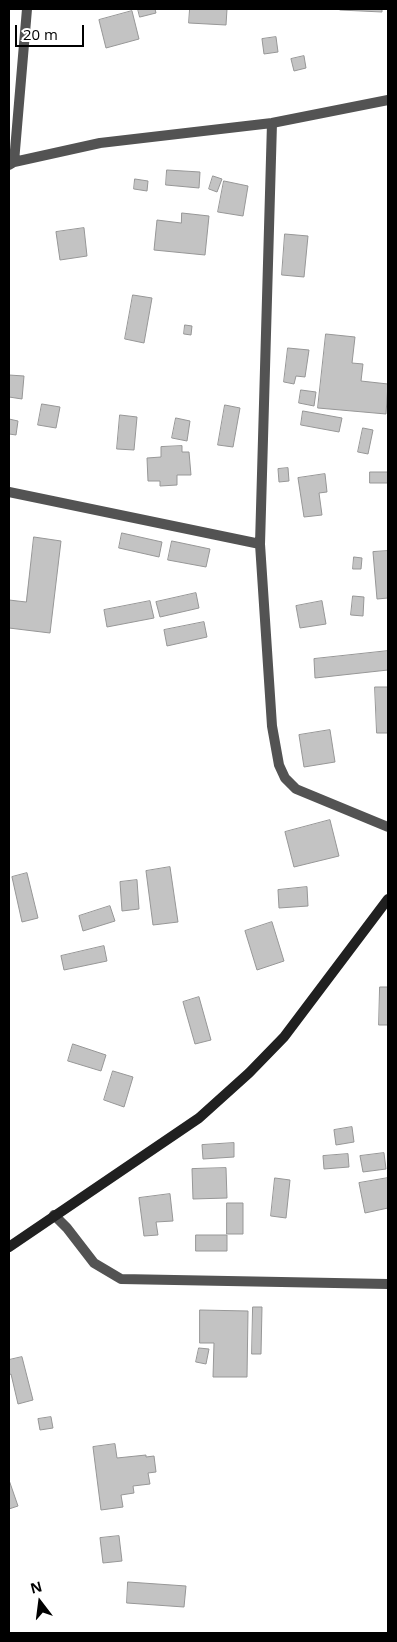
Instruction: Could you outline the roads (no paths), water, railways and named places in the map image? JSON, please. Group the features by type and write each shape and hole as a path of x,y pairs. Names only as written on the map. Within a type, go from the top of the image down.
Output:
{"street":[{"path":"27,9 12,163 100,143 272,123 388,100"},
{"path":"272,123 260,544 272,726 279,764 285,778 296,789 388,827"},
{"path":"9,492 260,544"},
{"path":"9,1247 199,1118 249,1073 284,1037 388,899"},
{"path":"54,1215 68,1228 94,1263 122,1280 388,1284"}]}
